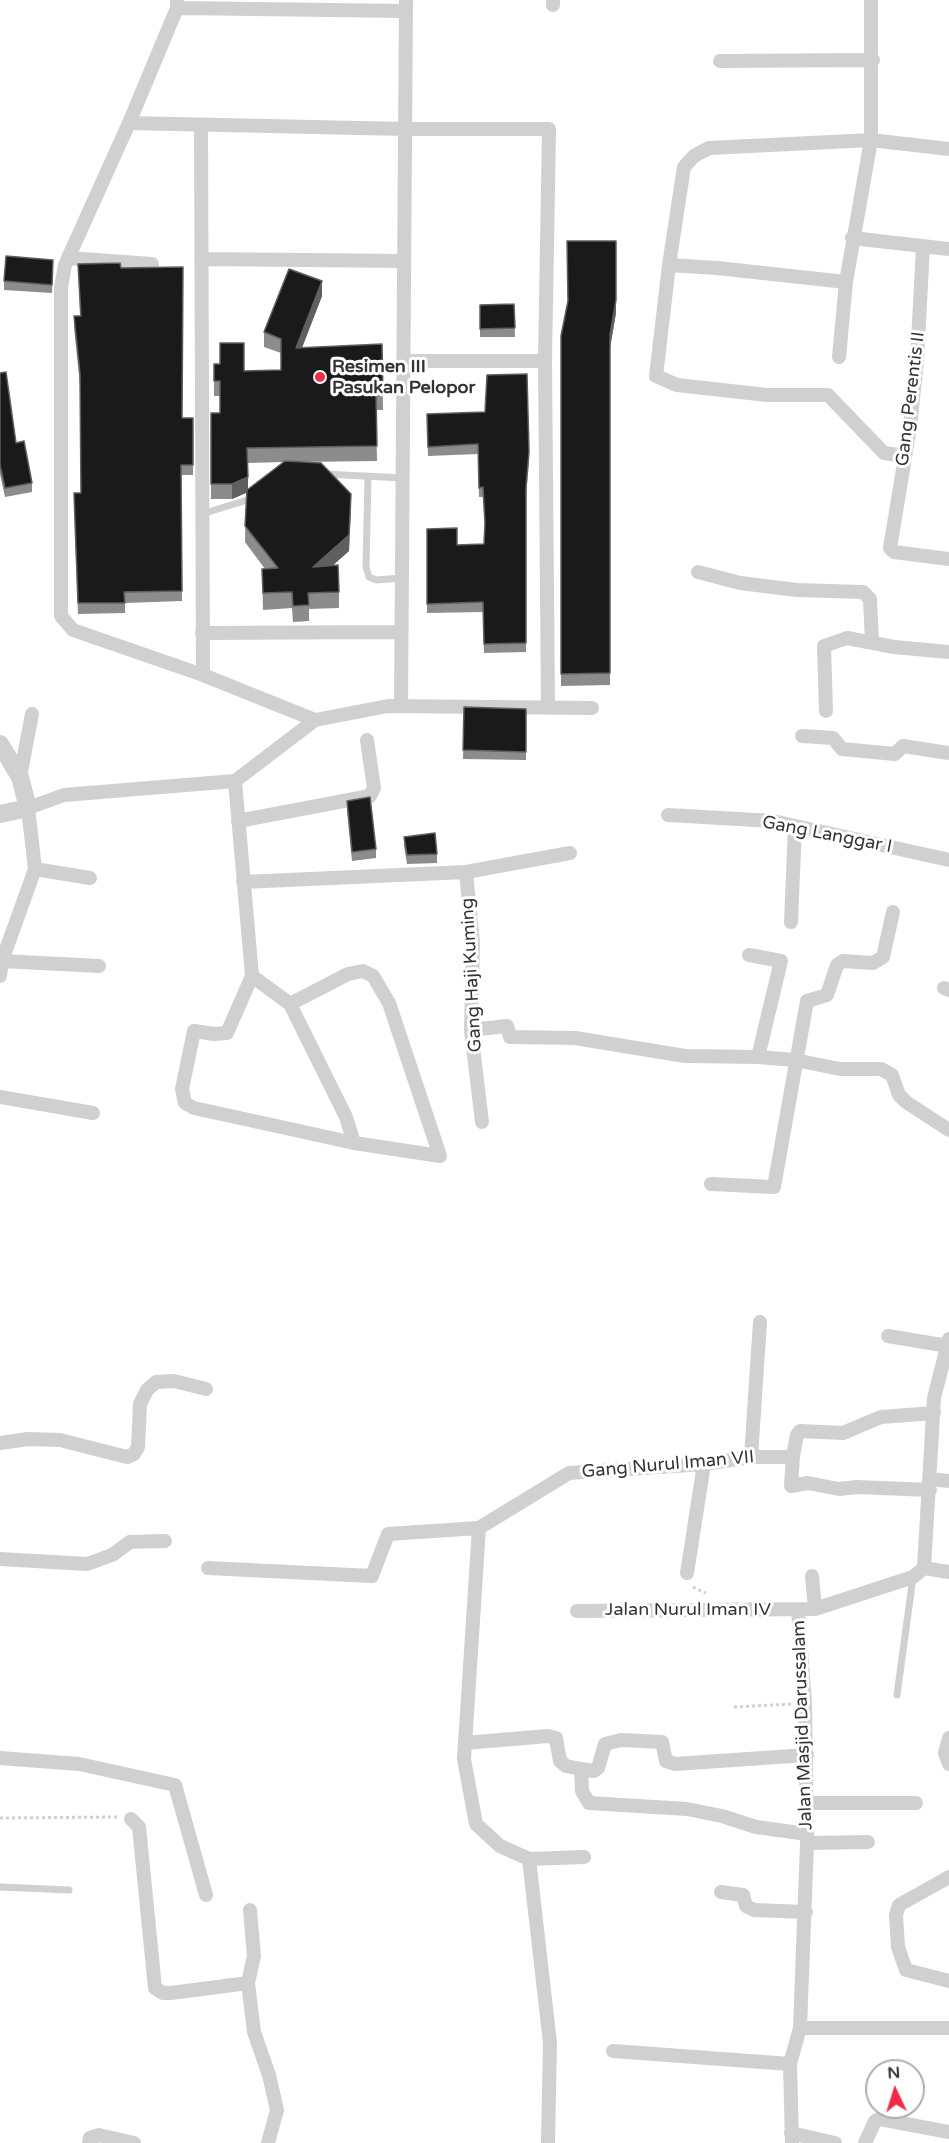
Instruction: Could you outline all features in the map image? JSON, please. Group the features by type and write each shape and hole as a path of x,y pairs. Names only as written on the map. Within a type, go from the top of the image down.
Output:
{"street":[{"path":"839,357 852,238 871,140 873,60 871,0"},
{"path":"315,720 203,675 72,630 61,616 61,288 68,258 129,123 177,4 406,6 401,706"},
{"path":"720,61 873,60"},
{"path":"129,123 405,129 549,129 545,361 548,708"},
{"path":"201,125 203,675"},
{"path":"905,456 884,453 828,395 766,396 677,385 656,376 669,265 684,167 694,156 709,148 871,140 949,149"},
{"path":"852,238 949,249"},
{"name":"Gang Perentis II","path":"923,246 917,361 891,551 949,559"},
{"path":"68,258 152,264"},
{"path":"201,259 404,261"},
{"path":"669,265 846,282"},
{"path":"403,362 545,361"},
{"path":"698,572 740,583 868,594 872,642"},
{"path":"202,633 401,632"},
{"path":"826,711 824,646 847,638 894,648 949,652"},
{"path":"0,814 28,808 64,795 235,781 315,720 388,706 592,708"},
{"path":"20,777 32,714"},
{"path":"802,736 833,738 842,749 896,754 903,746 949,753"},
{"path":"238,821 370,796 374,788 368,740"},
{"path":"0,744 20,777 28,808 35,869 2,961 0,976"},
{"path":"235,781 252,976 227,1033 194,1031 182,1089 185,1102 194,1108 354,1143 440,1155 389,1003 373,976 363,971 348,974 290,1004"},
{"name":"Gang Langgar I","path":"668,815 773,822 949,860"},
{"path":"791,922 795,826"},
{"path":"466,872 570,853"},
{"path":"35,869 90,878"},
{"name":"Gang Haji Kuming","path":"243,882 466,872 473,944 471,1030 482,1122"},
{"path":"711,1184 774,1187 807,1001 827,995 837,965 843,962 879,961 885,950 893,912"},
{"path":"749,955 781,961 758,1057"},
{"path":"2,961 99,966"},
{"path":"252,976 290,1004 346,1117 354,1143"},
{"path":"471,1030 507,1026 510,1037 575,1038 685,1056 758,1057 795,1060 840,1069 881,1069 892,1075 900,1095 906,1102 949,1130"},
{"path":"0,1097 93,1113"},
{"path":"751,1457 760,1322"},
{"path":"888,1336 949,1343 934,1398 930,1485 918,1573 949,1572"},
{"path":"0,1443 60,1440 127,1457 134,1454 138,1447 140,1404 147,1390 156,1382 174,1381 206,1389"},
{"path":"934,1398 949,1398"},
{"path":"934,1413 881,1417 843,1433 800,1431 797,1435 793,1456 791,1486 808,1483 839,1489 930,1485 949,1481"},
{"name":"Gang Nurul Iman VII","path":"208,1568 372,1576 388,1534 478,1528 569,1473 705,1464 751,1457 793,1456"},
{"path":"687,1573 705,1464"},
{"path":"478,1528 464,1759 476,1824 500,1846 529,1859 584,1857"},
{"path":"0,1558 87,1564 112,1555 130,1542 165,1541"},
{"name":"Jalan Masjid Darussalam","path":"792,2138 790,2064 800,2028 807,1838 805,1703 798,1610 815,1609 918,1573"},
{"path":"812,1576 815,1609"},
{"name":"Jalan Nurul Iman IV","path":"577,1611 798,1610"},
{"path":"465,1743 548,1736 556,1738 560,1761 566,1766 594,1771 598,1768 605,1744 621,1740 662,1742 666,1761 675,1764 807,1755"},
{"path":"949,1738 945,1753 949,1764"},
{"path":"0,1758 79,1764 175,1785 206,1895"},
{"path":"581,1768 582,1791 589,1803 687,1809 807,1838 868,1842"},
{"path":"807,1803 916,1803"},
{"path":"131,1819 139,1827 155,1988 163,1993 171,1993 248,1983"},
{"path":"529,1859 550,2043 548,2143"},
{"path":"949,1877 899,1905 896,1915 898,1947 906,1970 949,1981"},
{"path":"721,1892 742,1895 747,1906 753,1910 806,1912"},
{"path":"250,1910 254,1956 248,1983 254,2032 270,2075 277,2110 268,2143"},
{"path":"800,2028 949,2028"},
{"path":"614,2051 790,2064"},
{"path":"865,2143 875,2121 880,2119 949,2132"},
{"path":"89,2143 90,2138 99,2134 134,2143"},
{"path":"792,2138 835,2143"}],"lane":[{"path":"320,473 402,478"},
{"path":"368,476 366,567 369,577 376,580 401,578"},
{"path":"202,514 248,500 255,493"},
{"path":"897,1695 918,1573"},
{"path":"0,1887 69,1890"}],"path":[{"path":"734,1707 805,1703"},
{"path":"0,1818 131,1819"}],"building":[{"path":"567,241 616,241 616,300 610,335 610,673 561,674 561,336 568,301"},
{"path":"6,256 53,260 52,285 4,281"},
{"path":"120,263 121,268 183,267 182,418 193,418 193,465 181,465 182,591 124,592 125,603 78,603 74,493 81,493 80,374 74,316 81,316 78,264"},
{"path":"289,269 322,281 296,348 382,344 383,395 376,395 377,446 247,448 248,477 232,484 211,484 211,413 220,413 220,381 214,381 214,364 220,364 220,343 244,343 244,371 281,370 281,339 264,332"},
{"path":"514,304 515,328 480,329 480,305"},
{"path":"6,372 16,443 24,441 32,483 5,488 0,465 0,373"},
{"path":"527,374 529,452 526,487 526,643 484,644 483,602 427,604 427,529 457,528 457,545 484,544 485,523 483,487 479,488 478,444 428,447 427,414 485,412 487,375"},
{"path":"285,461 321,463 351,494 349,535 313,567 338,565 339,592 308,593 309,605 293,606 292,592 263,593 262,569 278,568 245,526 247,490"},
{"path":"464,707 526,709 526,752 463,750"},
{"path":"370,797 376,849 352,852 347,801"},
{"path":"435,833 437,854 407,855 404,837"}],"place":[{"name":"Resimen III Pasukan Pelopor","path":"320,377"}]}
